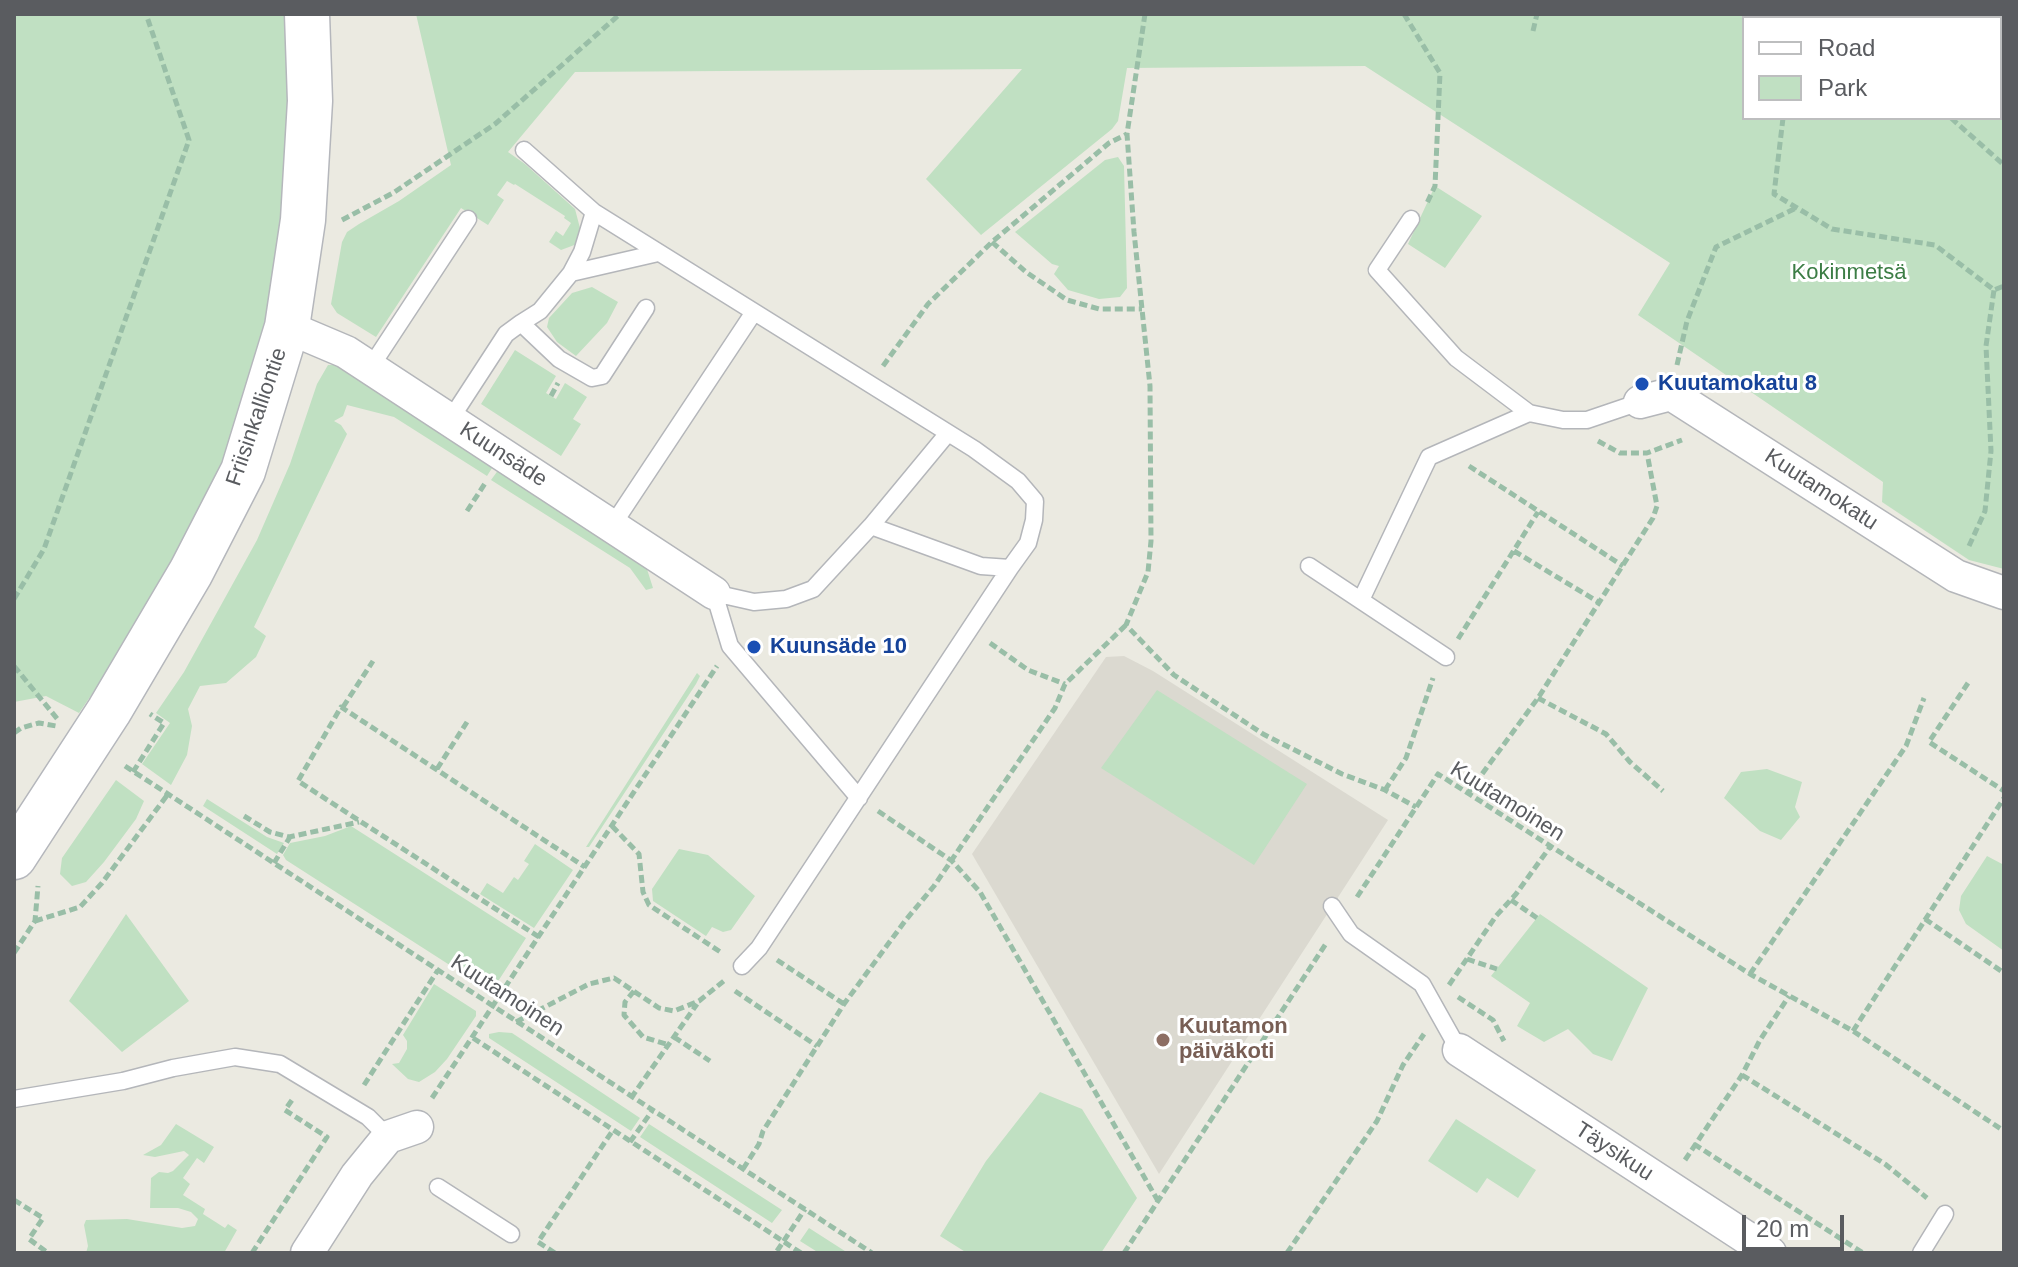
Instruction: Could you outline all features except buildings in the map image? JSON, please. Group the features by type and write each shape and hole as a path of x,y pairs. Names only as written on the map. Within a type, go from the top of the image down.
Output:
{"main road":[{"name":"Friisinkalliontie","path":"14,857 109,711 191,572 243,471 287,327 305,190 310,101 307,14"}],"street":[{"name":"Kuunsäde","path":"287,327 346,352 714,593"},
{"name":"Kuutamokatu","path":"1656,398 1956,576 2004,593"},
{"name":"Täysikuu","path":"1459,1050 1762,1251"},
{"path":"307,1253 357,1175 402,1132"}],"lane":[{"path":"524,150 594,212 948,433 1018,481 1035,501 1028,543 759,948 742,966"},
{"path":"450,420 506,334 540,311 571,273 582,252 594,212"},
{"path":"1416,217 1377,270 1456,358 1529,413 1563,420 1587,420 1656,398"},
{"path":"370,368 468,219"},
{"path":"571,273 658,253"},
{"path":"521,323 559,359 592,378 602,376 646,308"},
{"path":"612,526 754,312"},
{"path":"1361,600 1429,457 1529,413"},
{"path":"859,798 730,646 714,593 754,602 786,599 813,589 871,526 948,433"},
{"path":"871,526 981,566 1010,568"},
{"path":"1309,566 1446,657"},
{"path":"1337,913 1351,934 1422,984 1459,1050"},
{"path":"14,1099 123,1081 235,1057 280,1064 368,1117 402,1132"},
{"path":"438,1187 511,1234"},
{"path":"1921,1253 1945,1214"}],"path":[{"path":"14,599 44,549 189,140 146,14"},
{"path":"338,223 393,193 495,124 620,14"},
{"path":"743,1169 759,1144 763,1131 844,1004 952,861 1055,708 1065,684 1126,625 1148,572 1151,541 1150,386 1127,134 1145,14"},
{"path":"1404,14 1440,73 1435,186 1416,217"},
{"path":"1533,31 1537,14"},
{"path":"1783,120 1774,194 1832,229 1935,245 1994,290"},
{"path":"1953,120 2004,165"},
{"path":"870,384 928,304 992,242 1109,143 1127,134"},
{"path":"1656,398 1716,247 1797,208"},
{"path":"992,242 1026,272 1067,300 1099,309 1142,309"},
{"path":"1994,290 2004,286"},
{"path":"1956,576 1985,511 1991,451 1986,346 1994,290"},
{"path":"1458,444 1471,469 1623,566"},
{"path":"1468,793 1538,698 1653,518 1657,506 1647,453"},
{"path":"467,511 487,481"},
{"path":"1385,790 1406,758 1435,672 1538,512"},
{"path":"1514,551 1600,603"},
{"path":"1126,625 1174,675 1263,734 1416,807"},
{"path":"970,629 1028,670 1065,684"},
{"path":"402,1132 437,1090 494,1007 730,646"},
{"path":"373,661 341,707 298,781 539,937"},
{"path":"14,666 65,728 39,723 14,733"},
{"path":"1968,683 1929,742 2004,791"},
{"path":"1538,698 1606,734 1630,762 1663,791"},
{"path":"1750,974 1906,746 1924,698"},
{"path":"343,708 585,867"},
{"path":"133,772 164,723 145,711"},
{"path":"437,769 467,722"},
{"name":"Kuutamoinen","path":"125,766 872,1253"},
{"name":"Kuutamoinen","path":"1124,1253 1337,913 1438,774 1750,974 1853,1031 2004,1131"},
{"path":"35,921 80,907 168,794"},
{"path":"859,798 952,861 980,892 1158,1201"},
{"path":"1853,1031 2004,798"},
{"path":"244,816 270,832 291,836 359,822"},
{"path":"612,826 639,854 643,892 649,905 742,966 699,1001 631,1098"},
{"path":"274,863 291,836"},
{"path":"1446,989 1496,916 1550,847"},
{"path":"1511,900 1537,918"},
{"path":"1925,919 2004,973"},
{"path":"759,948 844,1004"},
{"path":"1467,959 1497,969"},
{"path":"350,1106 438,970"},
{"path":"516,1022 589,984 614,978 659,1008 674,1011 699,1001"},
{"path":"722,982 817,1046"},
{"path":"634,991 625,1002 624,1015 633,1029 643,1037 669,1045"},
{"path":"1679,1171 1789,996"},
{"path":"1287,1253 1377,1121 1403,1065 1438,1014"},
{"path":"674,1037 710,1061"},
{"path":"473,1038 801,1253"},
{"path":"1742,1075 1885,1164 1945,1214"},
{"path":"630,1142 652,1111"},
{"path":"252,1253 327,1137 304,1122"},
{"path":"555,1253 538,1242 613,1130"},
{"path":"1694,1144 1863,1253"},
{"path":"14,1200 43,1218 29,1239 48,1253"},
{"path":"777,1251 805,1209"}],"shaded area":[{"name":"Kuutamon päiväkoti","path":"1124,656 1153,671 1388,820 1159,1174 972,854 1106,657"}],"green space":[{"path":"14,14 291,14 291,192 263,338 224,460 162,592 79,713 46,696 14,702"},
{"name":"Kokinmetsä","path":"416,14 2004,14 2004,569 1969,560 1882,502 1883,482 1638,315 1670,263 1365,66 1127,68 1118,121 1112,129 981,235 926,179 1022,69 575,72 508,152 575,209 581,232 577,244 561,250 549,242 556,231 563,236 571,223 565,216 507,181 497,195 504,200 488,225 461,208 376,337 337,313 331,304 342,242 347,232 451,165"},
{"path":"1118,157 1124,166 1127,288 1120,297 1099,299 1068,290 1054,274 1059,266 1052,264 1015,232 1105,160"},
{"path":"1435,186 1482,216 1445,268 1408,244"},
{"path":"592,287 618,302 607,323 576,356 557,342 547,327 549,318 572,293"},
{"path":"515,350 556,376 546,393 556,399 565,383 587,397 573,419 581,424 561,456 481,404"},
{"path":"328,365 346,369 361,382 494,465 487,476 394,417 347,405 343,416 334,421 347,434 254,627 266,636 256,657 226,683 200,686 188,709 192,726 187,755 171,785 142,764 170,723 156,713 184,672 257,540 290,464 317,384"},
{"path":"499,469 646,566 653,588 646,590 630,568 491,480"},
{"path":"697,673 700,676 696,684 589,847 586,847"},
{"path":"1157,690 1307,784 1254,865 1101,768"},
{"path":"1767,769 1802,782 1795,807 1800,817 1781,840 1760,831 1724,798 1741,772"},
{"path":"116,780 144,801 136,819 104,862 86,882 72,886 60,874 62,858"},
{"path":"207,799 267,837 284,843 277,854 203,806"},
{"path":"351,826 526,938 495,986 487,989 286,860 283,855 290,843 325,836"},
{"path":"535,844 573,870 534,928 480,894 487,883 503,893 514,877 518,880 529,864 524,861"},
{"path":"679,849 708,855 755,896 731,930 723,932 712,927 706,936 653,901 652,889"},
{"path":"1987,856 2004,865 2004,951 1966,924 1959,910 1961,896"},
{"path":"126,914 189,1001 122,1052 69,1001"},
{"path":"1540,914 1648,988 1612,1061 1593,1054 1568,1029 1544,1042 1517,1026 1530,1003 1491,976"},
{"path":"434,984 476,1011 476,1016 447,1059 435,1072 419,1082 408,1079 392,1064 399,1063 407,1049 403,1035"},
{"path":"512,1033 640,1118 631,1131 489,1038 489,1034"},
{"path":"1040,1092 1082,1109 1137,1198 1101,1253 967,1253 940,1236 986,1161"},
{"path":"1456,1119 1536,1170 1518,1198 1487,1178 1477,1193 1428,1161"},
{"path":"176,1124 214,1147 204,1163 197,1158 183,1178 190,1184 183,1195 205,1209 203,1214 225,1228 228,1224 237,1230 224,1253 86,1253 86,1220 127,1219 182,1228 195,1226 198,1219 191,1212 178,1208 150,1208 151,1178 159,1172 173,1171 189,1155 184,1151 155,1157 143,1155 161,1145"},
{"path":"649,1124 782,1210 772,1223 640,1137"},
{"path":"809,1228 848,1253 819,1253 800,1241"}],"place":[{"name":"Kuutamokatu 8","path":"1642,384"},
{"name":"Kuunsäde 10","path":"754,647"},
{"name":"Kuutamon päiväkoti","path":"1163,1040"}]}
